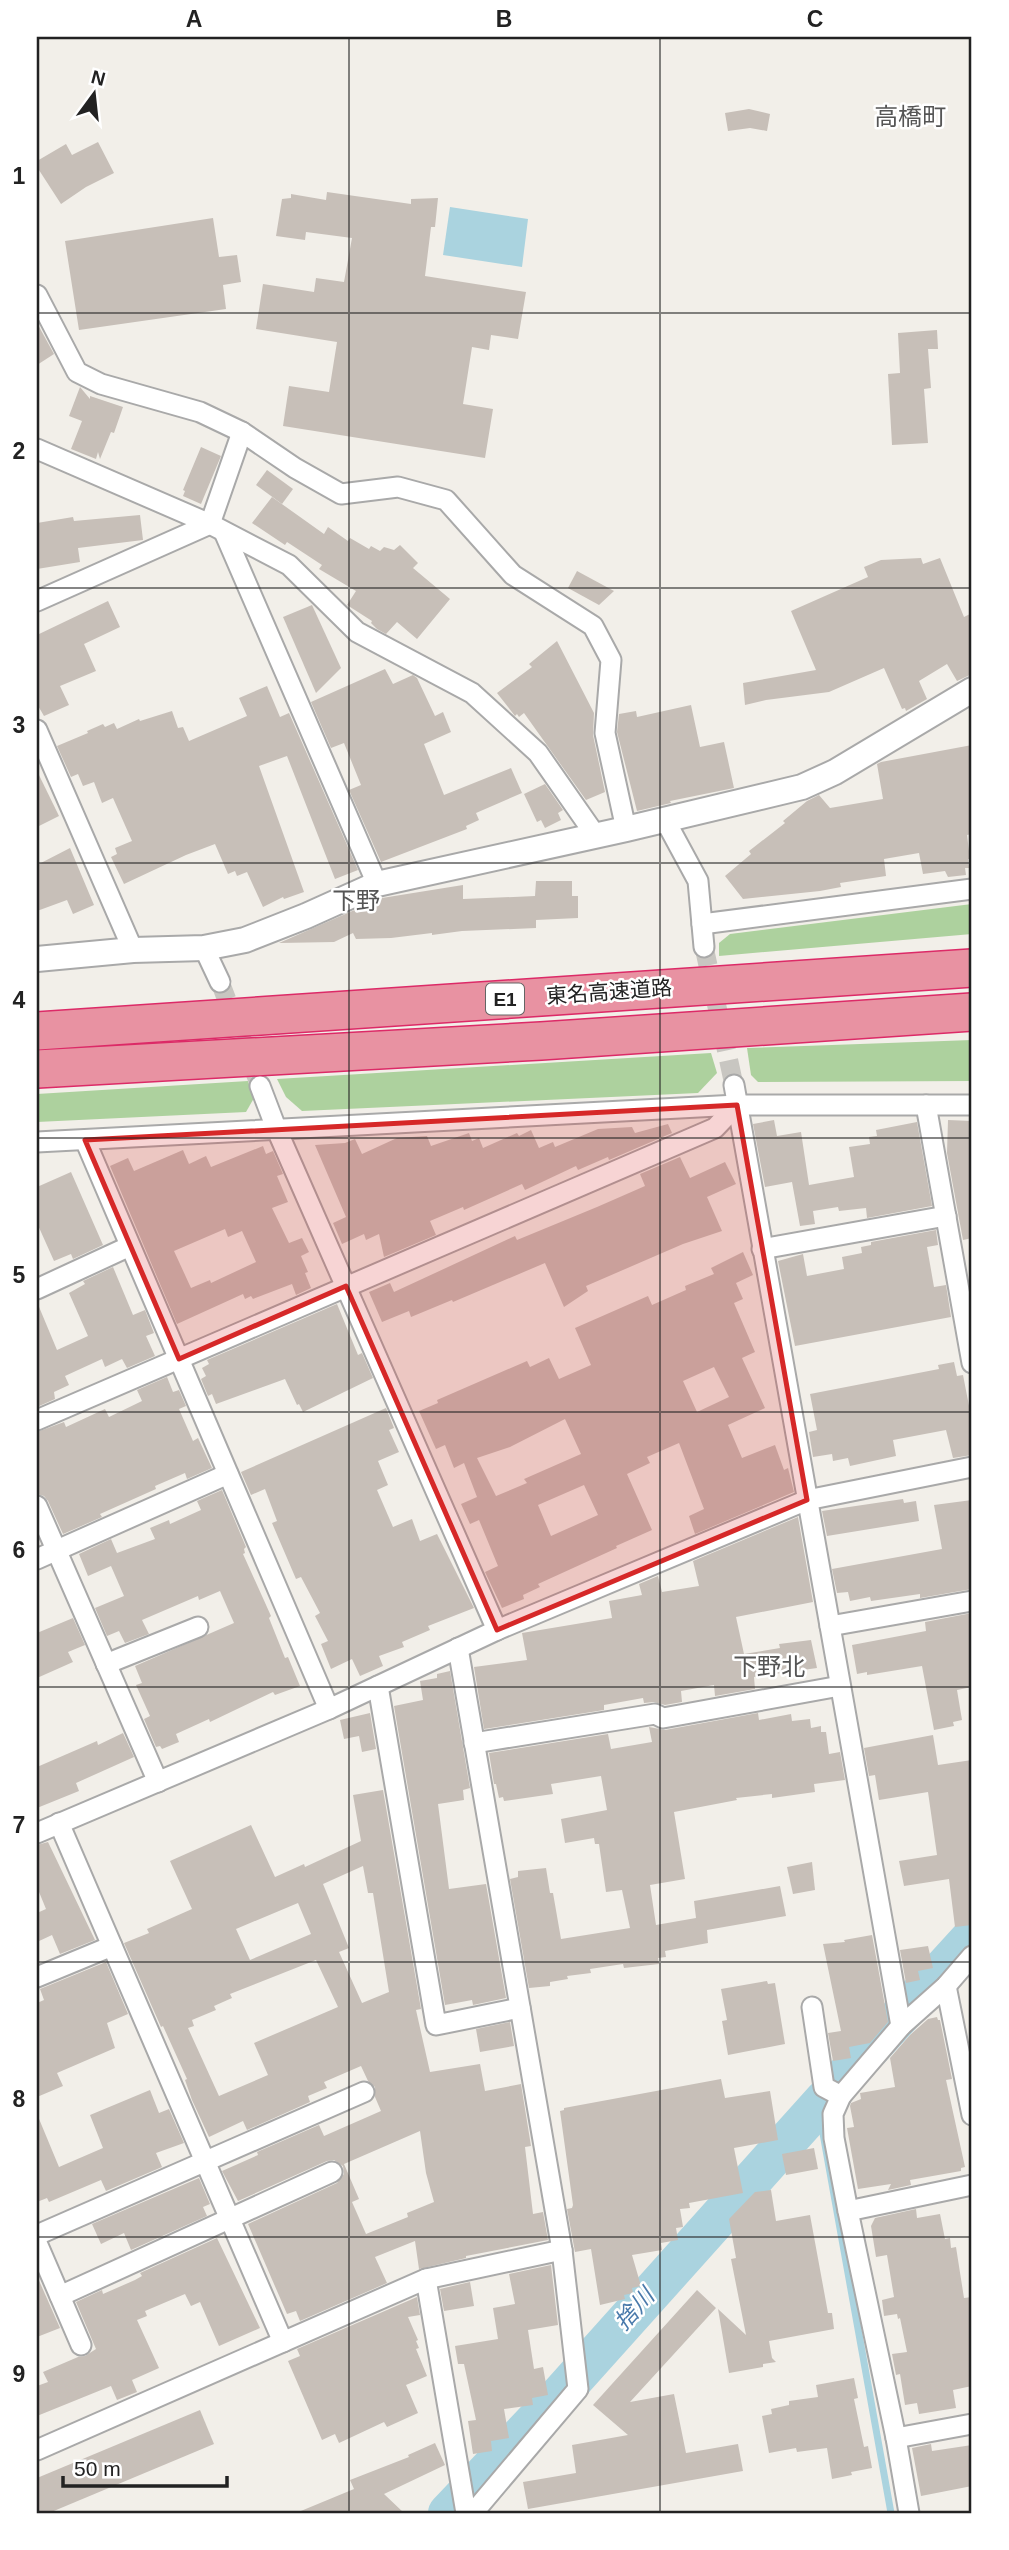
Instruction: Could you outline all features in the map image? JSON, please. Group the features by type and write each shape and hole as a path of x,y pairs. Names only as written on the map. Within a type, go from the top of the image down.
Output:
{"highway":[{"path":"785,980 972,959"},
{"name":"東名高速道路","path":"37,1031 972,968"},
{"name":"東名高速道路","path":"37,1069 541,1041 972,1012"}],"street":[{"path":"37,295 77,372 101,384 200,412 242,432 295,468 341,494 398,487 446,500 513,575 593,626 611,660 605,733 626,829"},
{"path":"242,432 217,528 377,884"},
{"path":"37,449 217,528 289,565 357,632 472,693 538,753 596,836"},
{"path":"37,601 217,528"},
{"path":"37,959 133,950 204,948 245,940 377,884 802,787 835,772 972,690"},
{"path":"37,730 133,950"},
{"path":"665,820 698,881 704,947"},
{"path":"702,924 972,890"},
{"path":"204,948 220,982"},
{"path":"734,1085 901,2026"},
{"path":"260,1086 276,1128 498,1630"},
{"path":"37,1420 715,1128 737,1105"},
{"path":"37,1142 737,1105 972,1105"},
{"path":"926,1105 972,1363"},
{"path":"85,1140 329,1709"},
{"path":"762,1249 946,1216"},
{"path":"37,1289 130,1247"},
{"path":"37,1833 329,1709 498,1630 807,1500 972,1467"},
{"path":"37,1559 228,1474"},
{"path":"37,1506 158,1782"},
{"path":"830,1626 972,1601"},
{"path":"106,1664 198,1627"},
{"path":"458,1648 562,2250 578,2389 472,2513"},
{"path":"378,1686 436,2025 520,2008"},
{"path":"474,1743 654,1714 663,1718 840,1686"},
{"path":"59,1823 283,2342"},
{"path":"37,1977 112,1946"},
{"path":"909,2513 834,2138 833,2115 841,2096 901,2026 946,1986 972,1956"},
{"path":"946,1986 965,2046 972,2115"},
{"path":"812,2007 824,2087 841,2096"},
{"path":"37,2235 364,2092"},
{"path":"60,2296 332,2172"},
{"path":"848,2211 972,2185"},
{"path":"37,2243 81,2344"},
{"path":"37,2450 426,2279 562,2250"},
{"path":"426,2279 467,2513"},
{"path":"896,2438 972,2424"}],"highlighted area":[{"path":"737,1105 807,1500 497,1630 346,1286 179,1359 85,1140"}],"green space":[{"path":"972,904 972,934 719,956 719,943 730,934"},
{"path":"972,1040 972,1081 758,1082 751,1075 747,1048"},
{"path":"711,1053 717,1073 698,1093 302,1111 286,1097 277,1079"},
{"path":"248,1081 254,1098 246,1112 37,1122 37,1094"}],"water":[{"path":"450,207 528,219 522,267 443,255"}],"building":[{"path":"749,109 770,114 767,131 750,128 728,131 725,113"},
{"path":"98,142 114,173 61,204 37,167 37,161 66,144 72,155"},
{"path":"327,192 411,204 411,199 438,198 435,227 431,227 425,276 526,292 518,339 491,335 489,350 472,347 463,404 493,409 485,458 283,426 289,386 329,392 337,342 256,329 263,284 314,292 316,278 344,282 352,238 306,232 305,240 276,236 282,199 291,198 291,194 326,200"},
{"path":"213,218 219,257 237,255 241,282 223,285 226,309 79,330 65,241"},
{"path":"37,323 54,354 37,365"},
{"path":"937,330 938,349 928,349 931,388 924,389 928,443 892,445 888,374 900,373 898,333"},
{"path":"80,387 90,399 90,396 123,407 114,433 111,432 100,459 98,452 96,459 71,449 82,421 69,416"},
{"path":"201,447 221,456 201,504 183,496 183,490"},
{"path":"267,470 293,489 282,504 256,485"},
{"path":"272,497 324,534 328,527 348,541 350,538 369,549 371,546 380,551 384,547 394,550 400,545 418,563 413,568 450,599 417,639 397,622 386,634 377,629 372,621 347,605 356,591 319,569 322,565 287,542 285,545 252,523"},
{"path":"140,515 143,540 78,548 80,562 37,569 37,523 73,517 74,521"},
{"path":"921,558 923,564 940,558 964,617 972,613 972,674 957,681 947,664 919,681 927,699 906,711 905,708 902,709 884,668 829,692 745,705 743,683 816,670 791,611 868,577 864,567 881,560"},
{"path":"577,571 614,591 599,605 568,588"},
{"path":"108,601 120,627 84,644 96,671 60,686 69,705 44,716 37,704 37,635"},
{"path":"312,605 341,668 316,693 283,617"},
{"path":"557,641 594,713 593,735 605,792 586,800 524,713 519,717 517,714 515,716 497,693 532,667 529,664"},
{"path":"385,669 393,684 413,675 417,678 435,716 443,712 451,732 424,744 444,795 511,768 522,793 476,813 479,820 466,826 467,829 381,862 349,790 361,785 344,743 331,748 311,702"},
{"path":"267,686 280,717 289,713 358,870 335,879 287,756 259,766 304,892 284,899 283,897 263,907 247,872 237,876 235,871 228,874 215,844 124,884 111,857 117,854 115,848 132,841 113,798 102,803 94,782 83,786 78,774 71,777 57,746 103,724 105,727 114,723 117,729 139,719 140,721 172,711 178,728 183,727 189,741 247,716 239,698"},
{"path":"691,705 700,747 724,742 734,788 670,801 671,803 637,811 617,732 619,714 636,711 637,717"},
{"path":"972,745 972,834 967,835 970,859 969,868 965,868 966,875 948,877 945,871 923,874 919,853 884,859 886,876 840,883 841,887 820,891 743,899 725,876 751,854 749,851 785,823 783,821 807,801 819,795 830,808 883,799 877,764"},
{"path":"37,771 59,816 37,827"},
{"path":"545,784 563,810 558,813 561,820 545,828 541,820 537,822 524,794"},
{"path":"70,848 94,905 73,914 67,900 37,911 37,865"},
{"path":"536,881 572,881 572,896 578,896 578,918 536,920 536,928 356,939 353,933 334,942 279,943 382,898 463,885 463,899 535,896"},
{"path":"774,1120 777,1136 801,1132 809,1185 854,1177 849,1147 870,1144 869,1137 877,1136 876,1130 917,1122 932,1206 867,1218 866,1208 839,1211 838,1207 813,1211 815,1224 800,1226 792,1182 765,1187 753,1124"},
{"path":"948,1120 972,1121 972,1238 963,1240 947,1153"},
{"path":"668,1124 672,1133 609,1160 608,1157 578,1170 576,1166 525,1190 522,1184 464,1210 463,1207 430,1221 436,1235 384,1257 379,1234 366,1240 364,1234 342,1244 333,1223 346,1217 315,1145 345,1143 355,1139 362,1154 397,1138 427,1136 431,1146 469,1133 472,1141 479,1138 483,1148 517,1133 519,1136 531,1130 539,1148 553,1142 555,1147 598,1129 632,1127 635,1133"},
{"path":"263,1146 266,1154 273,1151 283,1174 277,1176 288,1202 272,1208 289,1243 302,1238 309,1252 301,1256 311,1288 296,1295 292,1284 253,1299 251,1296 245,1299 243,1294 177,1324 110,1166 128,1158 134,1171 183,1150 189,1164 206,1156 211,1167","holes":["225,1229 228,1237 242,1231 256,1262 211,1283 210,1280 191,1288 174,1251"]},
{"path":"680,1157 690,1178 725,1162 736,1184 707,1197 722,1231 683,1244 586,1286 588,1291 564,1307 545,1263 453,1302 452,1300 411,1317 409,1311 382,1322 369,1292 390,1283 394,1292 515,1236 517,1240 597,1207 645,1186 640,1174"},
{"path":"71,1172 103,1245 73,1259 71,1254 54,1261 37,1223 37,1187"},
{"path":"936,1230 938,1245 927,1247 934,1287 946,1285 951,1317 795,1346 778,1261 803,1254 807,1276 844,1269 842,1257 862,1253 861,1247 871,1245 871,1242"},
{"path":"743,1252 753,1275 736,1283 743,1299 734,1303 755,1352 742,1358 765,1408 728,1425 742,1458 775,1445 784,1470 788,1468 794,1492 695,1534 689,1516 704,1509 679,1443 647,1457 650,1463 627,1474 652,1530 538,1584 540,1587 523,1595 524,1599 502,1608 485,1572 498,1566 479,1520 470,1524 461,1504 477,1497 464,1463 454,1468 445,1445 436,1449 419,1411 438,1403 437,1400 527,1361 530,1367 549,1358 559,1379 591,1365 575,1328 648,1296 652,1305 686,1290 685,1286 714,1274 711,1268","holes":["714,1367 729,1397 697,1412 683,1381","565,1419 581,1454 524,1479 527,1483 496,1496 477,1458 510,1447","584,1485 598,1515 551,1536 538,1505"]},
{"path":"113,1267 133,1315 145,1310 154,1333 146,1336 155,1356 127,1368 122,1359 105,1367 102,1359 65,1376 69,1385 54,1392 55,1399 37,1407 37,1302 57,1350 88,1336 69,1293 85,1284 83,1281"},
{"path":"337,1304 358,1355 362,1353 373,1378 303,1412 285,1379 216,1404 212,1394 208,1396 201,1379 206,1376 202,1368 209,1364 207,1360"},
{"path":"954,1362 957,1376 963,1375 970,1411 972,1410 972,1455 953,1458 946,1430 893,1440 896,1456 850,1466 848,1458 833,1461 832,1454 813,1457 809,1432 817,1430 810,1394 939,1369 938,1365"},
{"path":"167,1377 173,1392 179,1390 186,1406 179,1409 193,1441 198,1438 212,1468 187,1479 185,1473 155,1486 156,1489 63,1534 48,1501 37,1494 37,1432 64,1422 66,1427 105,1409 109,1417 142,1401 137,1390"},
{"path":"386,1408 394,1428 389,1430 399,1452 378,1461 388,1485 377,1490 393,1527 412,1519 420,1541 437,1534 474,1608 428,1626 430,1630 402,1642 404,1647 379,1656 383,1666 360,1676 352,1659 331,1669 321,1644 328,1641 315,1616 320,1613 301,1577 296,1579 272,1523 277,1521 265,1489 251,1495 241,1472"},
{"path":"222,1490 246,1547 243,1554 271,1616 269,1618 285,1658 288,1657 300,1686 275,1695 273,1692 210,1722 209,1719 176,1734 179,1742 162,1749 160,1746 156,1747 144,1719 150,1716 136,1685 142,1683 135,1666 234,1623 220,1591 199,1600 198,1596 142,1620 149,1634 125,1643 119,1631 107,1636 95,1608 124,1596 111,1566 88,1576 79,1554 111,1539 117,1553 155,1539 150,1528 169,1520 170,1524 201,1510 197,1501"},
{"path":"903,1499 904,1503 916,1501 919,1521 827,1536 822,1511"},
{"path":"972,1500 972,1589 920,1598 920,1594 871,1601 870,1597 850,1601 848,1592 837,1593 832,1569 942,1549 934,1505"},
{"path":"798,1517 813,1602 736,1617 744,1654 780,1648 779,1644 811,1640 817,1668 754,1677 755,1689 715,1696 714,1685 681,1691 682,1702 665,1705 644,1703 643,1698 604,1705 604,1710 484,1729 474,1667 527,1660 522,1633 612,1618 609,1601 642,1595 639,1584 658,1576 662,1592 699,1586 693,1561"},
{"path":"972,1613 972,1687 957,1690 962,1720 953,1722 954,1726 934,1730 922,1666 867,1675 867,1672 857,1674 852,1645 926,1631 925,1622"},
{"path":"73,1618 85,1645 68,1652 73,1662 37,1678 37,1633"},
{"path":"450,1671 470,1788 463,1790 464,1800 438,1804 449,1889 486,1884 506,1998 473,2005 472,2000 445,2005 394,1706 423,1700 420,1681 437,1678 437,1674"},
{"path":"370,1713 376,1749 362,1752 359,1736 344,1739 340,1720"},
{"path":"758,1713 759,1720 791,1714 792,1721 810,1719 811,1728 821,1726 821,1732 826,1732 829,1754 840,1752 845,1780 814,1784 815,1792 772,1798 772,1794 736,1798 737,1800 674,1812 685,1879 650,1885 656,1925 696,1918 694,1901 780,1886 786,1916 707,1930 708,1943 665,1951 666,1957 658,1958 659,1964 624,1968 623,1964 590,1969 591,1973 567,1976 568,1979 550,1982 550,1986 529,1988 510,1879 518,1877 518,1871 546,1868 561,1939 630,1928 622,1890 606,1892 599,1844 595,1844 594,1838 565,1843 561,1819 607,1810 601,1776 551,1784 553,1794 504,1801 503,1797 499,1798 494,1784 489,1753 608,1734 611,1749 652,1742 649,1727 665,1730"},
{"path":"123,1733 134,1757 76,1783 79,1791 37,1808 37,1767 97,1741 98,1745"},
{"path":"933,1735 938,1765 972,1760 972,1925 955,1927 949,1879 904,1886 899,1861 937,1855 928,1792 879,1800 875,1775 869,1776 864,1748"},
{"path":"383,1790 421,2009 416,2010 430,2072 480,2064 485,2091 521,2084 531,2146 525,2147 533,2214 543,2212 548,2240 466,2256 419,2269 415,2241 375,2257 387,2283 300,2321 296,2311 287,2314 248,2224 337,2183 344,2174 343,2166 334,2160 327,2161 238,2201 222,2171 258,2155 257,2152 319,2125 324,2136 381,2111 375,2097 375,2087 368,2081 361,2066 324,2082 327,2088 308,2096 310,2102 247,2130 243,2121 209,2137 192,2100 185,2080 187,2079 124,1943 149,1933 147,1929 192,1909 170,1861 251,1825 275,1877 304,1864 305,1867 361,1841 353,1795","holes":["363,1866 368,1893 373,1893 389,1992 362,2003 339,1952 349,1948 323,1884","298,1903 311,1934 250,1960 236,1929","316,1960 338,2007 254,2043 268,2075 219,2096 188,2028 194,2026 192,2020 216,2010 214,2006 232,1998 230,1994","420,2131 426,2173 434,2202 407,2213 408,2217 366,2234 352,2202 359,2199 344,2164"]},
{"path":"48,1842 95,1940 60,1954 52,1935 37,1942 37,1913 46,1909 37,1887 37,1845"},
{"path":"812,1862 815,1890 793,1894 787,1867"},
{"path":"872,1935 888,2022 870,2043 849,2047 851,2058 833,2061 828,2033 841,2031 823,1944"},
{"path":"928,1946 933,1968 918,1971 920,1980 906,1983 900,1950"},
{"path":"106,1962 128,2014 107,2023 115,2048 57,2073 63,2086 37,2097 37,2003 44,2000 40,1989"},
{"path":"767,1981 768,1984 775,1983 785,2044 728,2055 722,2021 727,2020 721,1989"},
{"path":"937,2017 940,2020 952,2079 946,2080 965,2167 961,2168 961,2171 910,2180 911,2185 888,2190 891,2184 858,2189 847,2128 854,2127 851,2103 861,2099 860,2093 895,2087 890,2058 928,2019"},
{"path":"510,2022 514,2046 480,2052 476,2029"},
{"path":"721,2079 725,2098 770,2091 778,2140 734,2148 743,2193 689,2203 690,2208 680,2209 683,2227 676,2228 678,2240 661,2243 662,2250 632,2255 641,2286 632,2288 633,2293 624,2295 625,2299 600,2305 591,2249 575,2252 567,2209 573,2205 560,2111 564,2108"},
{"path":"150,2090 159,2113 169,2109 184,2143 156,2153 162,2167 106,2191 101,2180 49,2202 47,2198 37,2202 37,2114 59,2167 103,2148 90,2115"},
{"path":"814,2148 818,2169 786,2175 782,2154"},
{"path":"199,2178 210,2204 203,2207 207,2216 131,2250 124,2233 101,2244 92,2224"},
{"path":"771,2190 776,2221 810,2215 828,2313 832,2313 834,2329 769,2341 772,2358 776,2362 729,2373 718,2309 746,2335 731,2259 736,2258 729,2219 755,2192"},
{"path":"916,2209 917,2218 940,2214 945,2239 950,2238 951,2248 956,2247 964,2298 972,2297 972,2386 953,2390 956,2408 919,2414 917,2403 905,2405 900,2374 896,2375 892,2354 907,2352 900,2318 898,2319 897,2314 884,2316 882,2300 894,2297 887,2255 876,2257 871,2226 875,2218"},
{"path":"217,2238 260,2328 219,2346 200,2302 191,2306 185,2294 145,2311 147,2316 137,2320 159,2368 132,2380 137,2392 117,2400 111,2386 37,2416 37,2386 48,2382 43,2372 96,2349 76,2302 102,2290 103,2294 135,2280 142,2276 140,2273"},
{"path":"551,2265 558,2325 528,2330 534,2369 543,2367 548,2395 532,2398 533,2405 504,2409 509,2438 491,2441 492,2451 473,2454 468,2421 476,2420 464,2364 458,2364 455,2346 498,2339 493,2308 515,2304 509,2274"},
{"path":"37,2276 60,2328 37,2337"},
{"path":"470,2282 474,2306 444,2311 440,2289"},
{"path":"697,2290 716,2308 630,2402 674,2394 686,2453 738,2444 743,2471 528,2509 523,2482 576,2473 572,2445 628,2435 593,2405"},
{"path":"417,2297 420,2315 408,2317 418,2340 416,2341 419,2348 416,2349 427,2376 406,2385 418,2413 387,2427 384,2422 339,2443 335,2434 322,2440 288,2361 300,2356 297,2349"},
{"path":"854,2378 858,2398 854,2399 864,2447 868,2446 872,2468 832,2479 827,2448 797,2452 796,2448 769,2453 762,2416 772,2414 771,2409 789,2405 789,2401 818,2397 816,2385"},
{"path":"200,2410 214,2444 49,2513 37,2513 37,2478"},
{"path":"435,2443 445,2465 384,2494 404,2513 296,2513 354,2489 350,2480 409,2457 408,2455"},
{"path":"931,2444 932,2451 972,2445 972,2486 921,2496 912,2448"}],"waterway":[{"name":"捨川","path":"837,2085 972,1937"},
{"name":"捨川","path":"448,2513 557,2398 825,2099"},
{"name":"捨川","path":"821,2105 822,2128 891,2513"}],"tunnel":[{"path":"704,947 734,1085"},
{"path":"220,982 260,1086"}],"district":[{"name":"高橋町","path":"910,117"},
{"name":"下野","path":"356,901"},
{"name":"下野北","path":"769,1667"}]}
